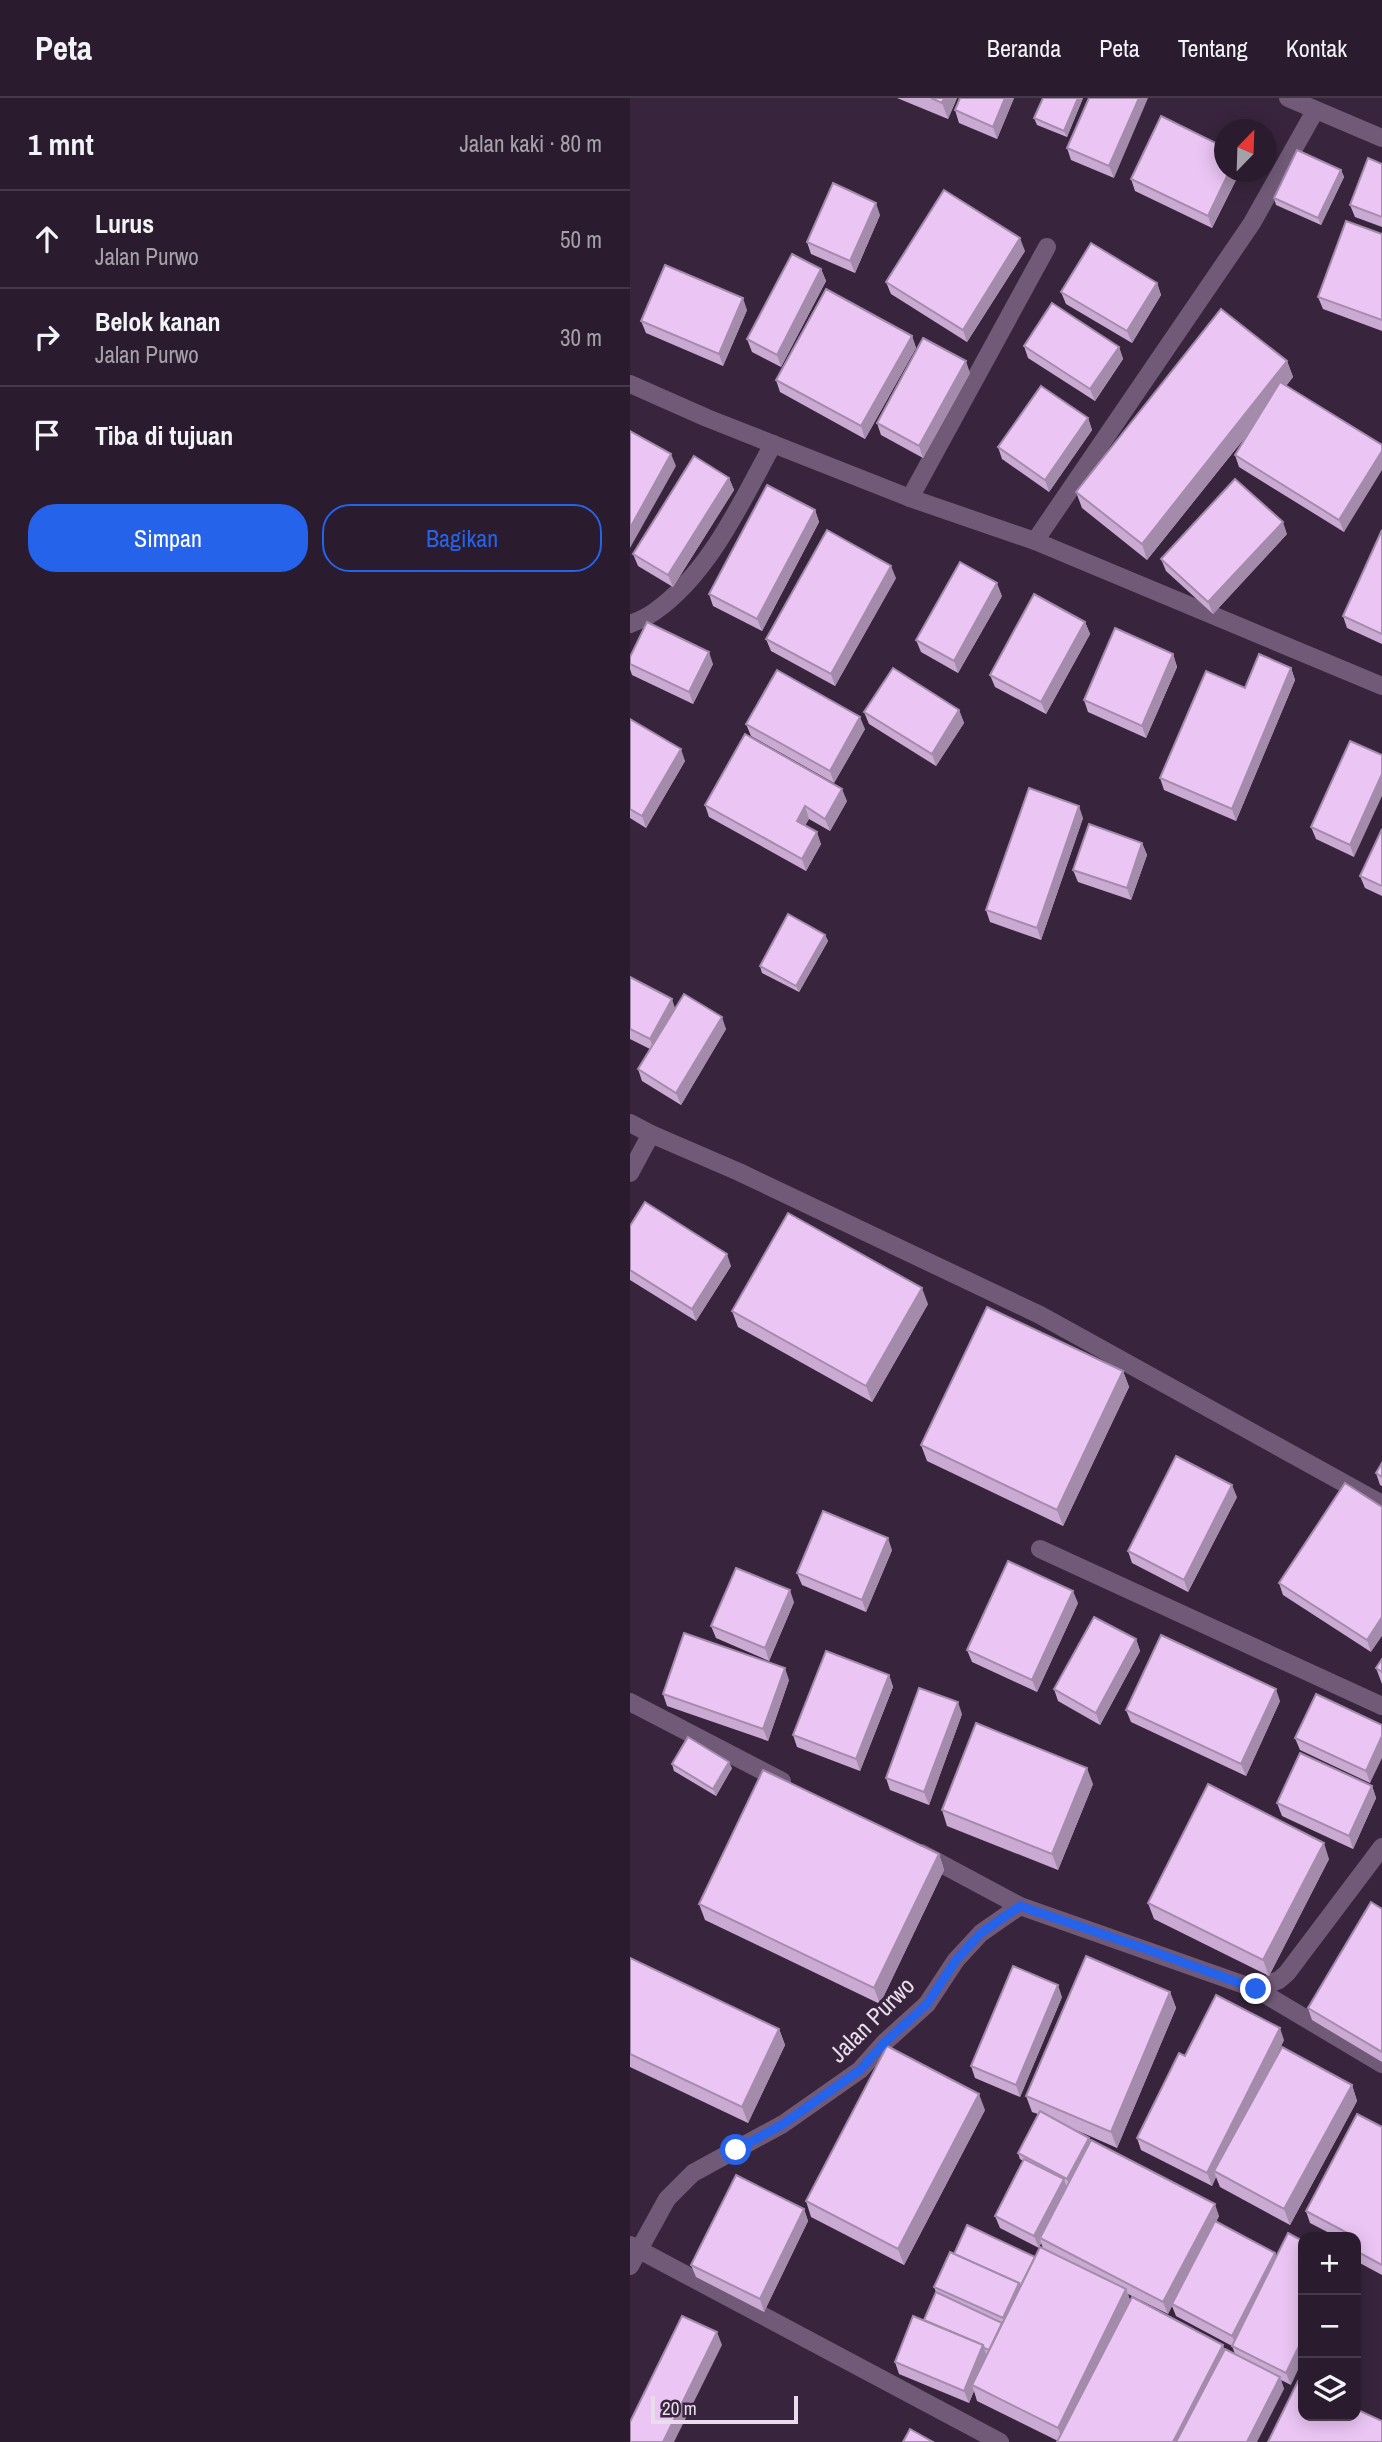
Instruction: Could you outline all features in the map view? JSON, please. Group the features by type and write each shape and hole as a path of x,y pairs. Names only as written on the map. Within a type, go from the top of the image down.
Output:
{"street":[{"path":"1289,98 1382,138"},
{"path":"1035,541 1252,223 1315,111"},
{"path":"910,498 1047,247"},
{"path":"630,384 910,498 1035,541 1382,686"},
{"path":"630,624 654,613 691,579 733,517 773,444"},
{"path":"630,1123 739,1171 1040,1315 1382,1504"},
{"path":"630,1173 651,1134"},
{"path":"1040,1549 1382,1706"},
{"path":"630,1702 802,1791"},
{"path":"900,1842 1020,1906 1256,1989 1382,2064"},
{"path":"1256,1989 1279,1980 1287,1973 1382,1847"},
{"name":"Jalan Purwo","path":"630,2266 635,2247 667,2199 693,2173 783,2124 860,2070 885,2042 927,2004 956,1960 981,1933 1020,1906"},
{"path":"635,2247 1000,2442"}],"building":[{"path":"931,98 944,98 942,103"},
{"path":"960,98 1005,98 993,127 955,110"},
{"path":"1043,98 1078,98 1064,131 1034,118"},
{"path":"1089,98 1139,98 1109,166 1067,148"},
{"path":"1161,116 1214,142 1214,182 1224,182 1208,216 1131,179"},
{"path":"1297,150 1341,170 1318,218 1274,198"},
{"path":"1368,158 1382,164 1382,217 1350,205"},
{"path":"833,183 876,203 850,261 807,242"},
{"path":"944,190 1020,238 963,330 886,282"},
{"path":"1346,221 1382,234 1382,320 1318,297"},
{"path":"1091,243 1157,283 1127,331 1061,292"},
{"path":"792,254 821,269 777,355 747,339"},
{"path":"665,265 743,298 719,354 641,321"},
{"path":"826,289 912,336 861,426 776,380"},
{"path":"1052,303 1119,347 1090,389 1024,346"},
{"path":"1221,309 1287,361 1142,544 1076,492"},
{"path":"923,338 966,361 919,446 877,423"},
{"path":"1280,382 1382,445 1382,451 1339,520 1235,455"},
{"path":"1041,386 1088,418 1045,480 998,447"},
{"path":"630,431 671,454 630,528"},
{"path":"694,456 729,478 668,575 633,554"},
{"path":"1235,479 1283,522 1208,602 1161,559"},
{"path":"767,485 815,510 757,619 709,594"},
{"path":"827,530 891,566 831,674 766,639"},
{"path":"1382,530 1382,634 1343,616"},
{"path":"960,562 997,583 954,661 916,640"},
{"path":"1034,594 1085,622 1041,702 990,675"},
{"path":"647,622 709,652 689,692 630,664 630,657"},
{"path":"1115,628 1173,654 1142,726 1084,700"},
{"path":"1259,654 1291,668 1232,809 1160,778 1206,671 1245,688"},
{"path":"893,668 959,710 932,754 864,712"},
{"path":"777,670 860,717 830,771 746,724"},
{"path":"630,719 681,749 642,816 630,809"},
{"path":"745,734 842,789 825,819 805,806 797,821 817,832 802,859 705,805"},
{"path":"1350,741 1382,755 1382,774 1350,845 1311,827"},
{"path":"1029,788 1079,806 1037,928 986,910"},
{"path":"1089,824 1142,843 1127,888 1073,870"},
{"path":"1382,829 1382,886 1360,876"},
{"path":"788,914 825,935 796,986 760,966"},
{"path":"630,977 672,999 650,1039 630,1029"},
{"path":"684,994 722,1017 676,1093 638,1069"},
{"path":"645,1202 727,1254 692,1309 630,1270 630,1226"},
{"path":"788,1213 922,1288 866,1386 732,1311"},
{"path":"987,1307 1123,1371 1057,1510 921,1445"},
{"path":"1176,1456 1232,1485 1184,1580 1128,1551"},
{"path":"1382,1463 1382,1477 1376,1473"},
{"path":"1345,1483 1382,1507 1382,1617 1367,1640 1279,1583"},
{"path":"823,1511 888,1538 862,1600 797,1573"},
{"path":"1008,1561 1073,1591 1032,1680 967,1650"},
{"path":"736,1568 790,1590 765,1648 711,1626"},
{"path":"1094,1617 1136,1639 1096,1713 1054,1689"},
{"path":"684,1633 785,1668 763,1729 663,1694"},
{"path":"1161,1635 1276,1689 1241,1764 1126,1710"},
{"path":"826,1651 889,1675 856,1759 793,1735"},
{"path":"1382,1659 1382,1672 1376,1668"},
{"path":"919,1688 958,1702 924,1792 886,1778"},
{"path":"1316,1694 1382,1725 1382,1736 1366,1771 1295,1738"},
{"path":"976,1723 1087,1768 1052,1854 942,1810"},
{"path":"688,1737 729,1762 713,1789 672,1764"},
{"path":"1300,1753 1372,1786 1349,1836 1277,1803"},
{"path":"763,1770 939,1854 874,1988 699,1904"},
{"path":"1208,1784 1324,1843 1263,1960 1148,1903"},
{"path":"1371,1902 1382,1909 1382,2052 1308,2008"},
{"path":"1086,1956 1170,1992 1111,2132 1026,2096"},
{"path":"630,1958 779,2029 742,2107 630,2054"},
{"path":"1013,1966 1058,1985 1016,2085 971,2066"},
{"path":"1216,1995 1280,2028 1207,2173 1137,2138 1179,2053 1185,2056"},
{"path":"887,2046 979,2094 898,2249 806,2201"},
{"path":"1282,2047 1352,2085 1284,2209 1214,2171"},
{"path":"1040,2111 1089,2138 1067,2179 1018,2153"},
{"path":"1357,2114 1382,2127 1382,2265 1361,2254 1361,2232 1346,2232 1306,2211"},
{"path":"1091,2140 1215,2204 1163,2302 1040,2238"},
{"path":"1024,2159 1064,2179 1034,2236 995,2216"},
{"path":"736,2175 804,2209 760,2299 691,2265"},
{"path":"1215,2221 1275,2253 1232,2336 1172,2304"},
{"path":"967,2225 1035,2257 1020,2287 1019,2283 954,2254"},
{"path":"1288,2233 1298,2238 1298,2348 1286,2373 1232,2346"},
{"path":"1040,2247 1126,2289 1058,2428 972,2385"},
{"path":"950,2252 1019,2283 1003,2318 934,2287"},
{"path":"936,2292 1002,2323 989,2350 924,2320"},
{"path":"1132,2297 1223,2345 1173,2442 1057,2442"},
{"path":"682,2316 717,2332 663,2442 630,2442 630,2422"},
{"path":"913,2316 983,2345 964,2391 895,2362"},
{"path":"1225,2349 1280,2377 1247,2442 1176,2442"},
{"path":"1298,2381 1298,2421 1361,2421 1361,2411 1382,2421 1382,2442 1268,2442"},
{"path":"910,2429 933,2442 903,2442"}],"route":[{"path":"736,2150 783,2124 860,2070 885,2042 927,2004 956,1960 981,1933 1020,1906 1256,1989"}]}
